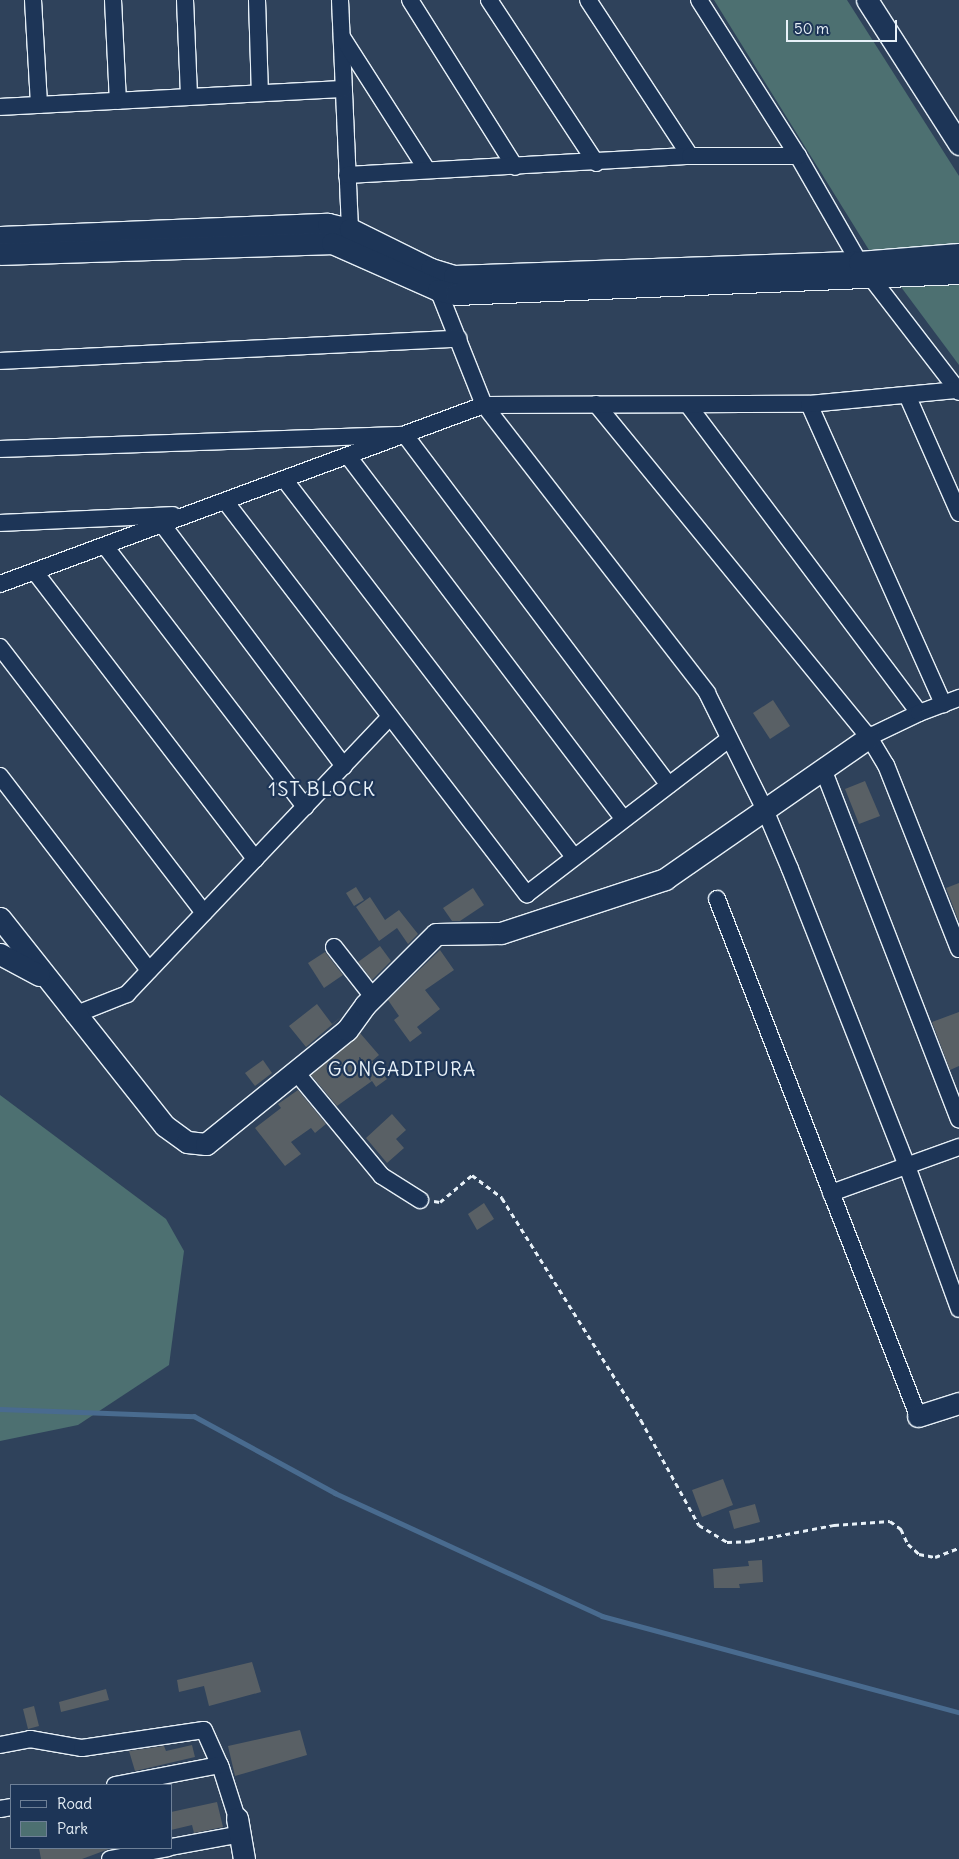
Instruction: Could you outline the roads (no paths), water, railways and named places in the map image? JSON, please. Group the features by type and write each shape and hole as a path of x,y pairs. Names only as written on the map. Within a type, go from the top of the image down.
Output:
{"street":[{"path":"32,0 39,105"},
{"path":"113,0 118,101"},
{"path":"184,0 189,97"},
{"path":"257,0 260,93"},
{"path":"340,0 350,228"},
{"path":"410,0 515,167"},
{"path":"489,0 596,163"},
{"path":"588,0 690,156"},
{"path":"699,0 798,156 865,270 958,391"},
{"path":"867,0 959,144"},
{"path":"342,36 427,170"},
{"path":"0,107 344,89"},
{"path":"347,175 596,163 690,156 798,156"},
{"path":"0,236 328,224 350,228 431,270 454,276 865,270 959,273"},
{"path":"0,254 332,243 438,290 456,294 865,270 959,254"},
{"path":"431,270 484,405 707,694 765,810 907,1166 959,1309"},
{"path":"0,361 458,339"},
{"path":"0,584 484,405 809,404 958,391"},
{"path":"906,395 959,513"},
{"path":"596,404 869,738 886,764 959,949"},
{"path":"809,404 943,704"},
{"path":"688,405 919,713"},
{"path":"0,449 405,435"},
{"path":"405,435 669,784"},
{"path":"348,456 624,819"},
{"path":"284,480 574,857"},
{"path":"224,501 527,894 729,739"},
{"path":"0,523 190,514"},
{"path":"162,524 344,766"},
{"path":"106,546 305,807"},
{"path":"35,572 255,859"},
{"path":"0,647 204,913"},
{"path":"0,918 74,1015 165,1126 187,1142 206,1144 295,1070 347,1030 373,997 436,934 501,933 665,879 869,738 919,713 959,698"},
{"path":"74,1015 127,994 390,717"},
{"path":"823,769 959,1120"},
{"path":"0,776 149,970"},
{"path":"718,899 918,1416 959,1402"},
{"path":"334,947 373,997"},
{"path":"0,954 47,980"},
{"path":"295,1070 382,1176 420,1200"},
{"path":"831,1193 959,1148"},
{"path":"0,1745 30,1739 82,1748 204,1730 220,1764 239,1826 244,1859"},
{"path":"120,1784 220,1764"},
{"path":"172,1846 239,1826"},
{"path":"110,1859 160,1849"}],"waterway":[{"path":"0,1409 194,1416 335,1493 602,1616 959,1712"}],"district":[{"name":"1ST BLOCK","path":"322,788"},
{"name":"GONGADIPURA","path":"402,1070"}]}
